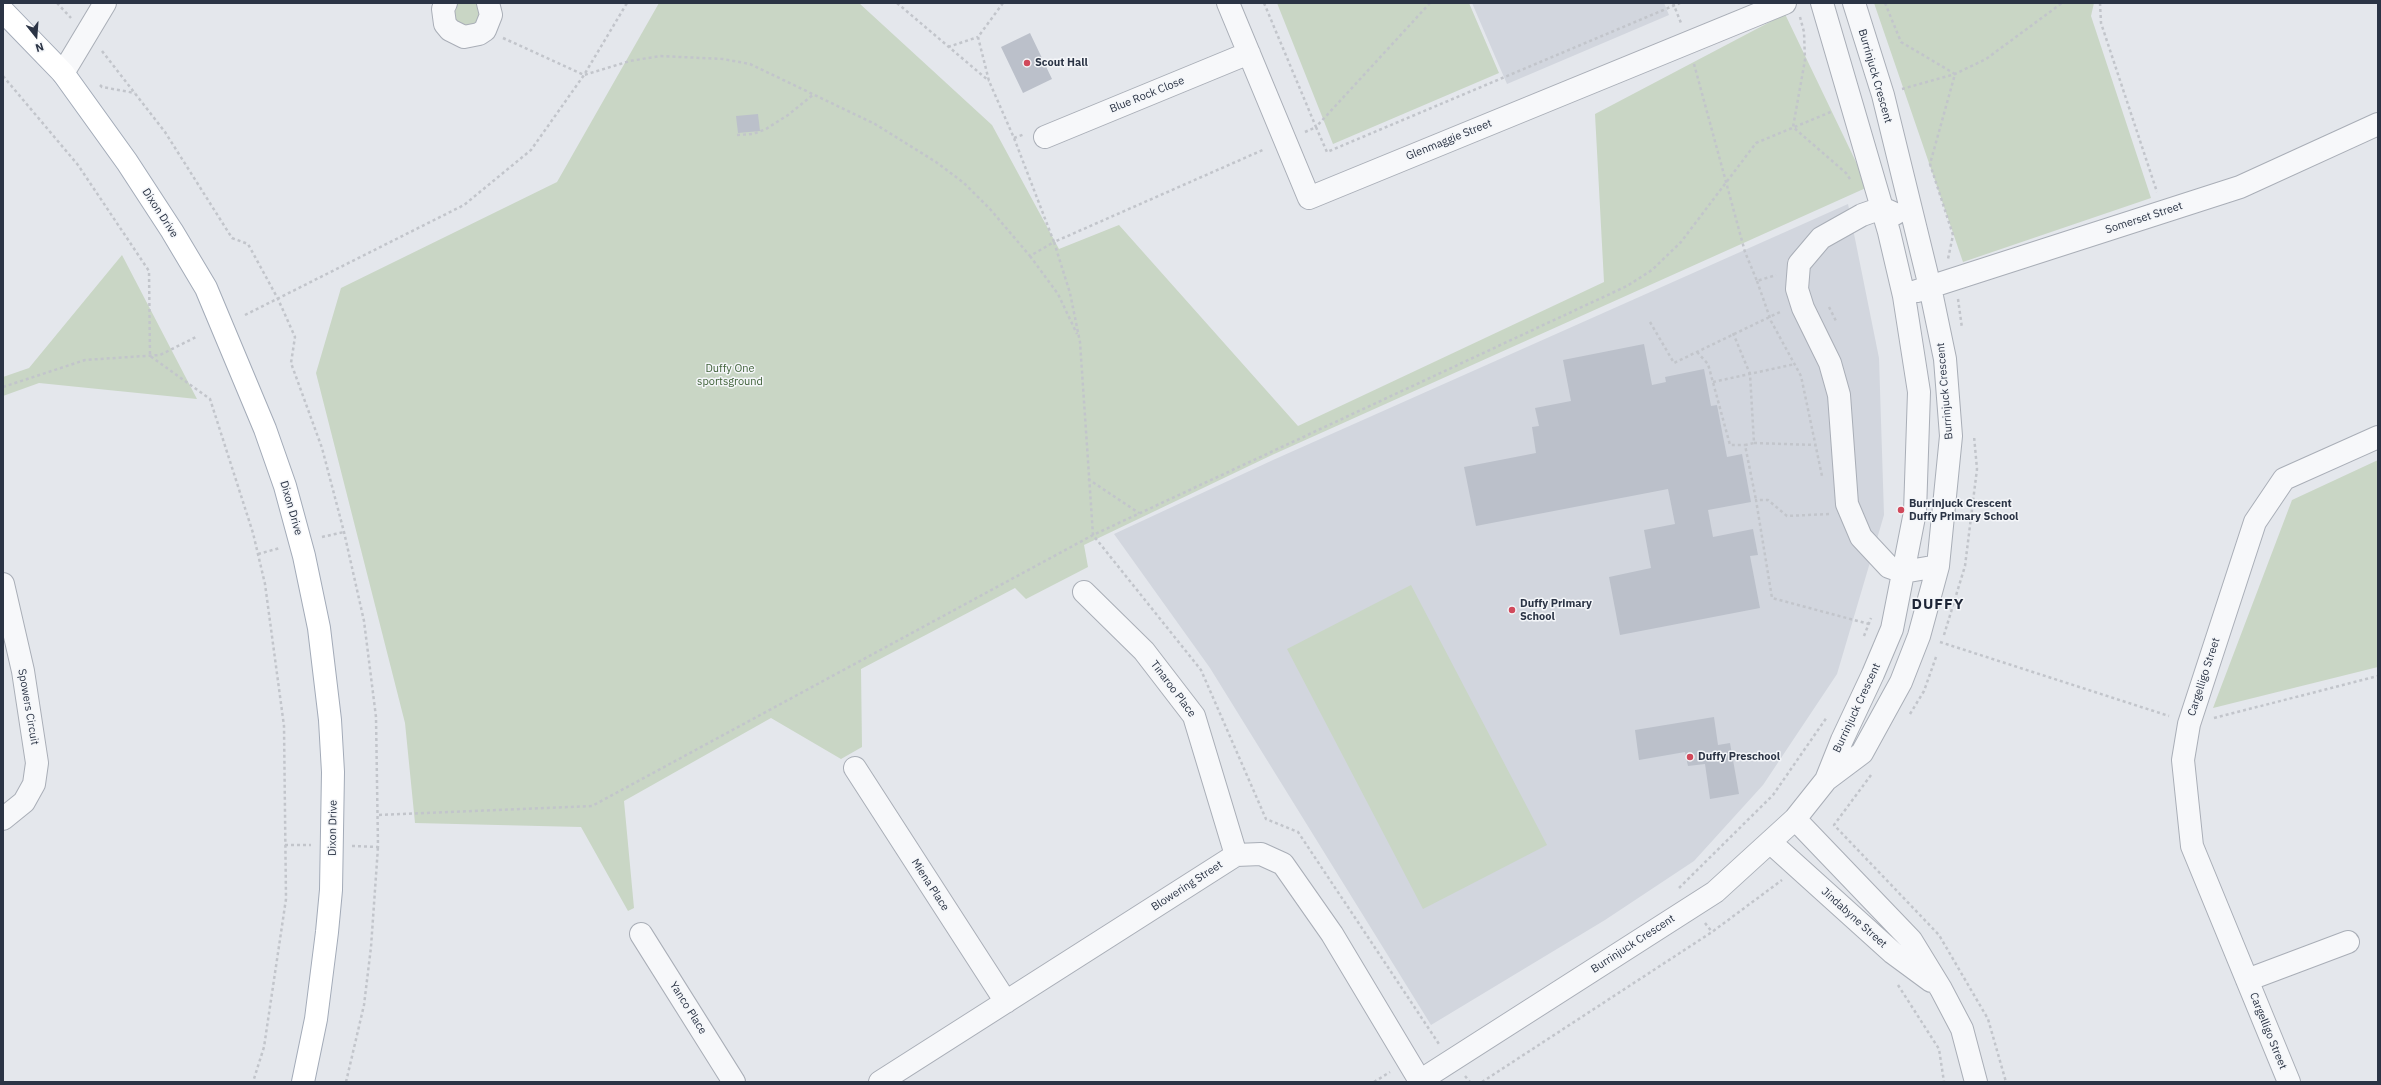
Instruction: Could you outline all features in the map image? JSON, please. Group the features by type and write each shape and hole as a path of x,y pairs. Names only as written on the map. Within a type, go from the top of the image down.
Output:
{"main road":[{"name":"Dixon Drive","path":"3,11 63,73 127,162 172,231 206,288 265,429 285,486 304,556 319,628 331,727 333,791 331,890 327,932 316,1019 303,1082"}],"street":[{"path":"63,73 105,3"},
{"path":"446,3 443,9 446,24 456,35 472,37 485,30 491,15 488,3"},
{"name":"Glenmaggie Street","path":"1228,3 1309,198 1688,43 1792,7"},
{"name":"Burrinjuck Crescent","path":"1822,3 1882,208 1904,296 1919,392 1915,512 1892,630 1874,674 1842,740 1826,780"},
{"name":"Burrinjuck Crescent","path":"1419,1082 1716,892 1795,819 1826,780 1862,753 1901,682 1919,636 1938,566 1951,436 1945,359 1930,287 1883,95 1854,3"},
{"name":"Blue Rock Close","path":"1045,137 1249,53"},
{"name":"Somerset Street","path":"1904,296 2240,187 2378,124"},
{"path":"1915,223 1882,208 1862,215 1820,238 1799,264 1797,289 1801,302 1830,362 1840,395 1847,504 1862,537 1873,552 1889,567 1903,572 1938,566"},
{"name":"Cargelligo Street","path":"2289,1082 2192,846 2183,760 2189,724 2255,522 2284,479 2378,437"},
{"name":"Spowers Circuit","path":"3,584 22,670 37,763 34,784 24,802 3,819"},
{"name":"Tinaroo Place","path":"1084,592 1144,650 1194,716 1236,855"},
{"name":"Miena Place","path":"855,768 1006,1002"},
{"name":"Jindabyne Street","path":"1795,819 1911,940 1941,989 1962,1029 1976,1082"},
{"name":"Jindabyne Street","path":"1770,842 1893,953 1941,989"},
{"path":"1236,855 1261,854 1284,864 1332,934 1419,1082"},
{"name":"Blowering Street","path":"880,1082 1236,855"},
{"name":"Yanco Place","path":"641,934 734,1082"},
{"name":"Cargelligo Street","path":"2247,980 2348,942"}],"path":[{"path":"245,315 464,205 532,150 584,75 627,3"},
{"path":"896,3 989,82"},
{"path":"948,47 978,37 1003,3"},
{"path":"1264,3 1327,152 1674,4 1680,3"},
{"path":"1030,256 1054,242 1316,126 1430,3"},
{"path":"1885,3 1901,42 1954,74"},
{"path":"1900,90 1954,74 1986,59 2062,3"},
{"path":"2100,3 2101,23 2163,212"},
{"path":"1674,4 1688,43 1727,180 1745,252 1757,281 1769,317 1801,376 1823,484"},
{"path":"1792,7 1804,32 1805,60 1793,127"},
{"path":"485,30 584,75 630,61 660,56 723,59 750,64 814,94 905,142 936,162 964,183 990,209 1030,256 1058,294 1080,342"},
{"path":"978,37 989,82 1014,138 1054,242 1070,293 1080,342 1088,479 1093,535 1201,670 1266,819 1298,832 1438,1042 1444,1038"},
{"path":"100,49 165,132 232,238 248,244 278,299 295,337 291,363 322,448 344,532 364,621 376,716 379,814 592,806 1093,535 1627,286 1652,270 1681,242 1756,143 1837,109"},
{"path":"3,76 78,165 148,271 150,356"},
{"path":"98,82 102,87 135,93"},
{"path":"737,135 753,134 766,129 792,112 814,94"},
{"path":"1793,127 1846,174 1852,183"},
{"path":"1757,281 1775,276 1780,270"},
{"path":"1650,322 1674,364 1733,333 1801,302"},
{"path":"1828,305 1837,323"},
{"path":"1733,333 1750,374 1754,443"},
{"path":"3,387 85,360 160,355 198,336"},
{"path":"1696,352 1708,364 1730,445 1745,445 1754,443 1815,445"},
{"path":"150,356 210,399 235,472 265,584 284,726 286,899 264,1047 253,1082"},
{"path":"1713,382 1795,364"},
{"path":"1745,445 1756,500 1772,598 1869,624"},
{"path":"1088,479 1140,513"},
{"path":"1756,500 1768,500 1787,516 1829,514"},
{"path":"1828,507 1830,519"},
{"path":"1863,637 1873,612"},
{"path":"1939,649 1941,642 2168,715 2189,724 2378,676"},
{"path":"1908,717 1924,690 1936,656"},
{"path":"1677,890 1741,829 1773,795 1830,712"},
{"path":"1875,769 1834,824 1939,935 1988,1019 2006,1082"},
{"path":"346,1082 364,1005 371,947 378,847"},
{"path":"1482,1082 1712,932 1781,882 1787,887"},
{"path":"1895,979 1939,1049 1944,1082"}],"shaded area":[{"path":"1472,3 1664,3 1669,15 1507,84"},
{"name":"Duffy Primary School","path":"1848,204 1879,358 1884,515 1837,674 1763,785 1694,861 1605,920 1431,1025 1210,668 1114,534 1273,460"}],"green space":[{"path":"447,3 486,3 488,20 461,35"},
{"name":"Duffy One sportsground","path":"659,3 859,3 992,125 1059,249 1119,225 1298,426 1604,282 1595,114 1785,14 1868,187 1272,455 1084,545 1088,567 1026,599 1015,588 861,669 862,747 841,759 771,718 624,801 634,908 628,911 581,827 415,823 405,723 316,373 341,288 557,182"},
{"path":"1277,3 1469,3 1499,73 1333,144"},
{"path":"1874,3 2094,3 2091,16 2151,198 1963,262"},
{"path":"122,255 197,399 39,383 3,396 3,377 29,368"},
{"path":"2378,460 2378,667 2213,708 2292,500"},
{"path":"1411,585 1547,845 1423,909 1287,649"}],"building":[{"name":"Scout Hall","path":"1030,33 1052,79 1023,93 1001,47"},
{"path":"758,114 760,131 738,133 736,116"},
{"path":"1644,344 1652,385 1666,382 1665,377 1704,369 1711,406 1717,405 1727,457 1742,454 1751,502 1708,510 1713,537 1753,529 1758,555 1750,556 1760,608 1620,635 1609,577 1651,568 1644,530 1675,524 1668,489 1476,526 1464,467 1536,453 1532,427 1539,426 1535,408 1571,401 1563,360"},
{"path":"1714,717 1718,745 1730,743 1739,794 1710,799 1705,764 1688,766 1685,752 1639,760 1635,730"}],"place":[{"name":"Scout Hall","path":"1027,63"},
{"name":"Burrinjuck Crescent Duffy Primary School","path":"1901,510"},
{"name":"Duffy Primary School","path":"1512,610"},
{"name":"Duffy Preschool","path":"1690,757"}],"district":[{"name":"DUFFY","path":"1938,605"}]}
